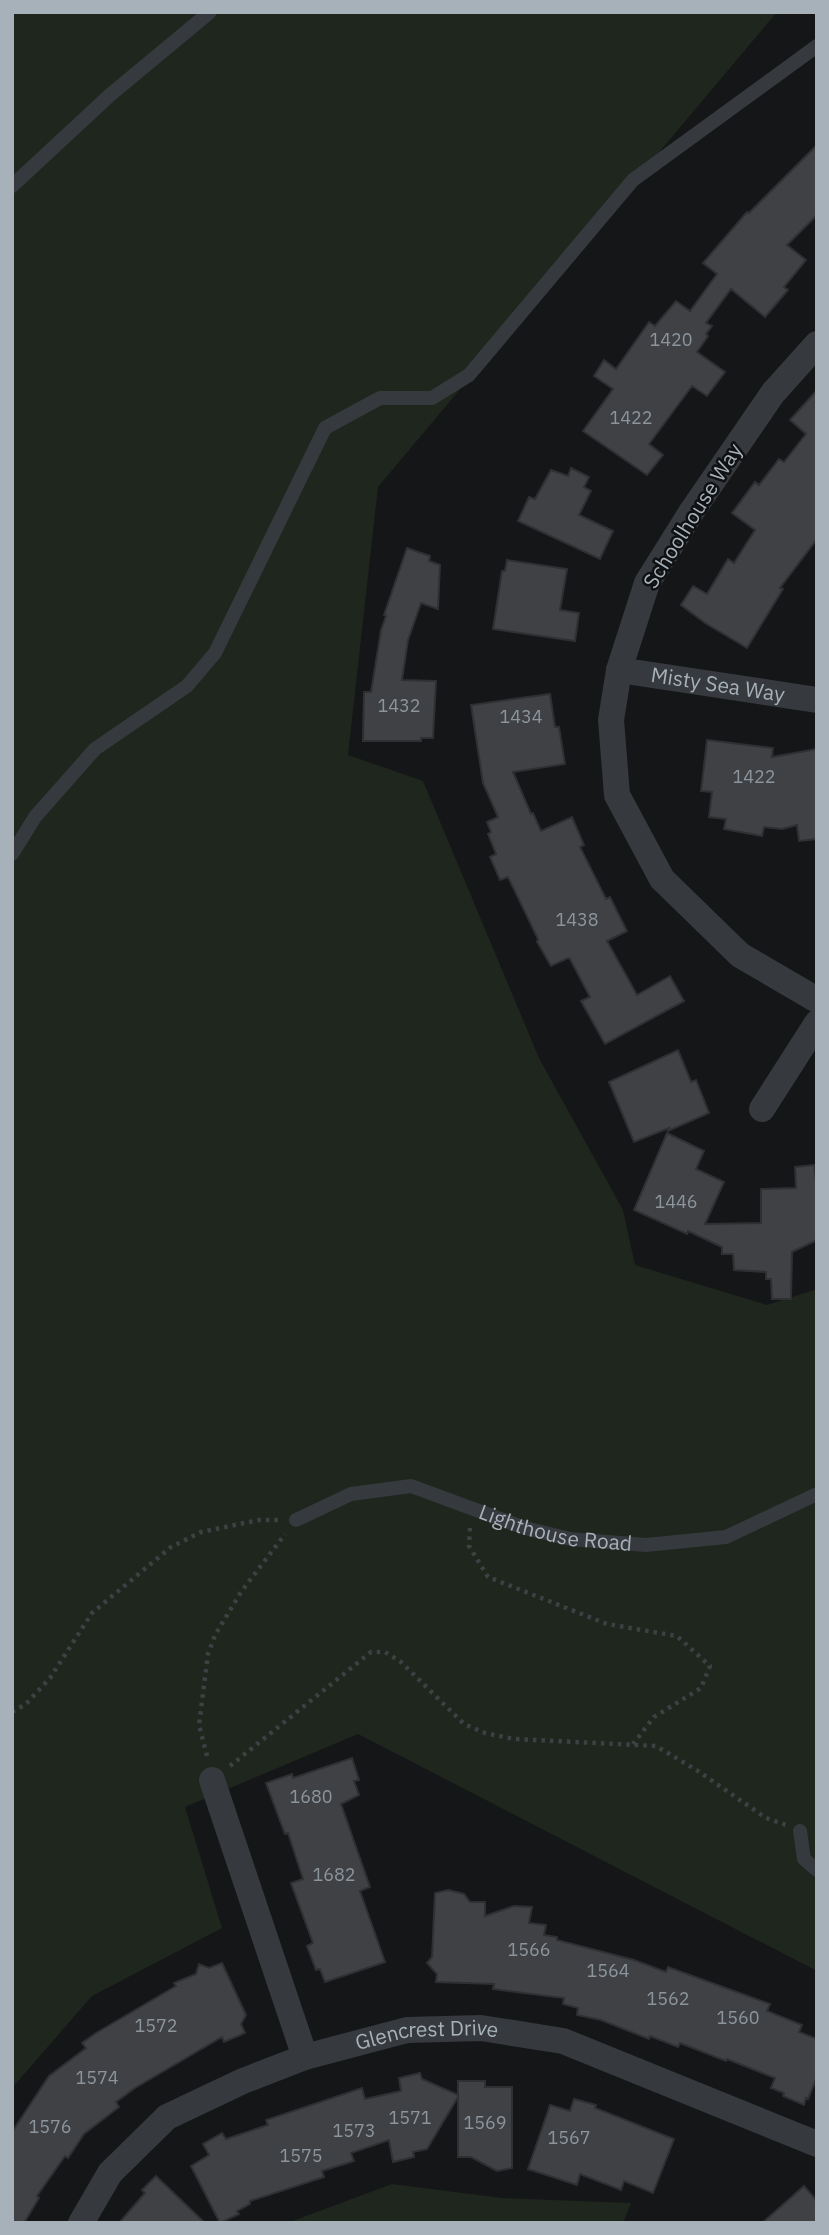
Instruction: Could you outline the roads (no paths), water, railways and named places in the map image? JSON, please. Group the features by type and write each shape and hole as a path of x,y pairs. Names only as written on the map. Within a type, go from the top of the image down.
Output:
{"street":[{"name":"Schoolhouse Way","path":"817,344 773,393 647,583 619,670 611,720 617,795 662,879 740,955 817,1000"},
{"name":"Misty Sea Way","path":"619,670 817,700"},
{"path":"762,1108 817,1023"},
{"path":"212,1780 305,2057"},
{"name":"Glencrest Drive","path":"81,2223 110,2173 167,2118 243,2081 305,2057 407,2030 481,2028 563,2041 817,2144"}],"lane":[{"path":"12,186 110,95 210,12"},
{"path":"12,854 35,817 95,749 187,687 215,653 325,428 380,398 432,397 468,375 633,180 817,46"},
{"name":"Lighthouse Road","path":"296,1520 351,1494 411,1486 525,1528 570,1539 646,1545 726,1537 817,1494"},
{"path":"800,1831 804,1859 817,1870"}]}
